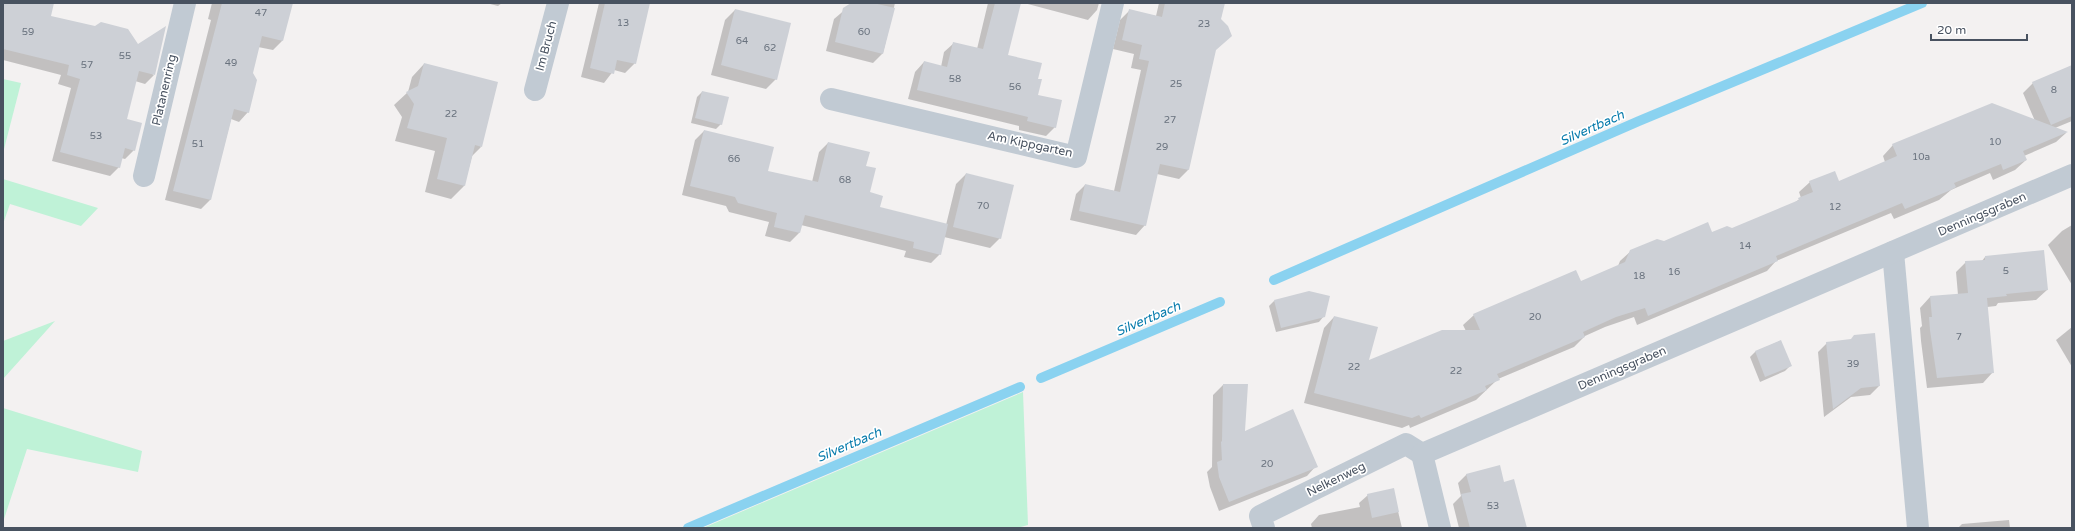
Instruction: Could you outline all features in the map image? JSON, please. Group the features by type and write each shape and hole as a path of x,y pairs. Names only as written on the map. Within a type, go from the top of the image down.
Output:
{"street":[{"name":"Platanenring","path":"144,176 185,3"},
{"name":"Im Bruch","path":"535,90 558,3"},
{"name":"Am Kippgarten","path":"831,99 1076,157 1113,3"},
{"name":"Denningsgraben","path":"1422,454 2072,175"},
{"path":"1893,252 1918,528"},
{"name":"Nelkenweg","path":"1264,528 1260,516 1406,444 1422,454"},
{"path":"1422,454 1440,528"}],"green space":[{"path":"3,79 21,83 3,153"},
{"path":"3,179 98,208 81,226 10,204 3,224"},
{"path":"55,321 3,379 3,341"},
{"path":"1023,392 1028,525 1017,528 703,528"},
{"path":"3,408 142,451 138,472 27,449 3,522"}],"building":[{"path":"3,3 54,3 51,16 95,26 101,22 128,29 138,44 166,26 155,75 139,71 127,119 142,123 135,151 125,148 120,168 60,152 80,79 67,75 69,65 3,49"},
{"path":"222,3 293,3 283,41 262,36 253,73 257,80 249,113 234,109 211,200 173,191"},
{"path":"605,3 650,3 636,64 617,60 614,74 590,68"},
{"path":"851,3 873,3 895,8 883,54 835,42 843,8"},
{"path":"995,3 1021,3 1008,55 1042,63 1038,79 1042,79 1038,95 1062,100 1056,128 1027,121 1028,117 917,90 924,61 947,67 953,42 983,49"},
{"path":"1165,3 1225,3 1221,19 1228,26 1232,36 1216,50 1189,170 1160,164 1146,226 1079,211 1085,184 1120,192 1149,61 1139,59 1142,45 1122,40 1129,9 1162,17"},
{"path":"735,9 791,23 777,80 721,65"},
{"path":"424,63 498,82 482,147 475,145 465,186 437,179 447,138 407,128 414,104 406,92 418,86"},
{"path":"2072,65 2072,116 2051,125 2032,82"},
{"path":"702,91 729,97 722,125 695,118"},
{"path":"1992,103 2068,132 2023,151 2027,160 2003,170 2001,164 1954,183 1956,187 1951,190 1905,209 1902,203 1776,256 1778,261 1648,316 1645,308 1616,317 1583,332 1585,337 1497,374 1500,380 1485,386 1487,390 1421,418 1419,415 1412,418 1314,393 1334,316 1378,327 1369,360 1442,330 1480,330 1473,314 1576,270 1581,281 1625,262 1630,250 1657,239 1664,241 1708,222 1712,232 1727,226 1732,228 1799,200 1798,198 1813,192 1809,181 1835,171 1839,181 1897,156 1892,144"},
{"path":"704,130 774,147 768,171 818,182 828,142 870,152 866,166 876,168 870,192 883,196 880,207 948,224 941,255 913,248 914,242 805,215 800,233 774,227 777,213 738,203 735,197 690,186"},
{"path":"966,173 1014,185 1001,239 953,227"},
{"path":"2044,250 2048,290 2006,294 2007,296 1987,298 1994,373 1937,378 1930,330 1929,317 1932,317 1930,296 1968,293 1965,261 1985,260 1985,256"},
{"path":"1309,291 1330,296 1325,317 1281,328 1274,300"},
{"path":"1875,333 1880,386 1861,388 1833,409 1826,342 1851,339 1854,335"},
{"path":"1781,340 1792,366 1765,377 1755,351"},
{"path":"1223,384 1248,384 1245,431 1293,409 1318,467 1229,502 1219,477 1217,462 1222,460 1221,442"},
{"path":"1500,465 1504,482 1514,479 1527,528 1470,528 1461,494 1471,492 1466,474"},
{"path":"1394,488 1399,512 1372,518 1367,494"}],"waterway":[{"name":"Silvertbach","path":"1274,280 1639,121 1922,3"},
{"name":"Silvertbach","path":"1041,378 1220,302"},
{"name":"Silvertbach","path":"688,528 1020,387"}]}
